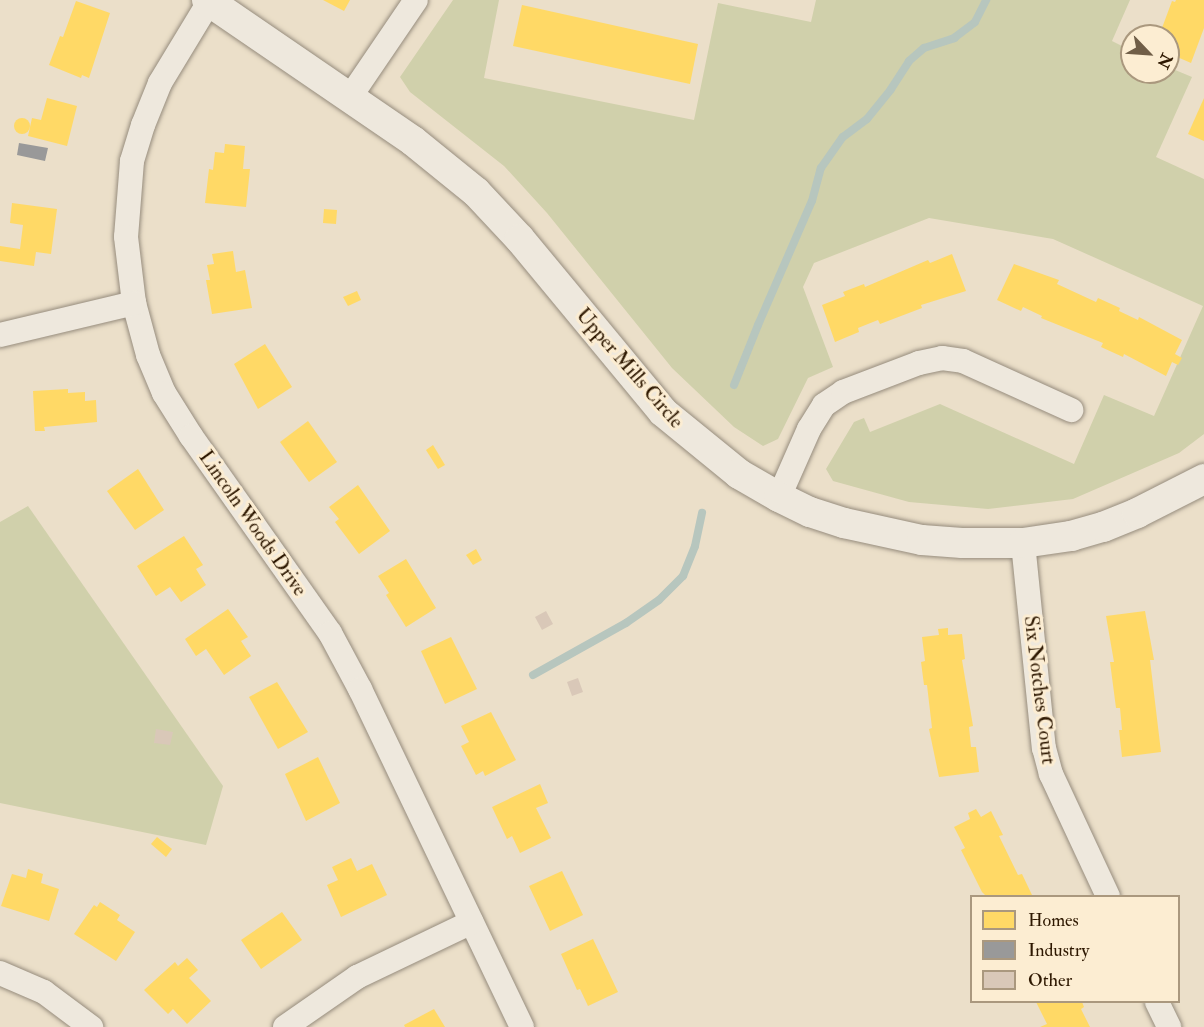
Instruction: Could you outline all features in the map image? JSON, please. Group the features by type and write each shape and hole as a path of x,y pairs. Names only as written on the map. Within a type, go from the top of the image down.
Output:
{"street":[{"path":"350,97 416,0"},
{"name":"Upper Mills Circle","path":"208,1 413,141 476,192 527,248 663,412 695,441 739,474 810,512 844,523 922,540 962,543 1023,543 1071,536 1103,527 1137,513 1204,478"},
{"name":"Lincoln Woods Drive","path":"208,1 160,83 143,125 132,161 126,237 134,303 148,355 164,393 191,436 330,633 360,688 522,1027"},
{"path":"0,335 134,303"},
{"path":"779,497 809,429 824,405 843,392 919,363 942,358 963,361 1071,410"},
{"name":"Six Notches Court","path":"1023,543 1044,748 1050,774 1107,895"},
{"path":"285,1027 357,977 472,922"},
{"path":"0,973 44,992 91,1027"},
{"path":"1157,1003 1169,1027"}],"green space":[{"path":"453,0 499,0 484,78 694,120 718,3 811,22 816,0 1130,0 1112,41 1120,45 1120,84 1180,84 1180,72 1192,77 1156,157 1204,179 1204,434 1179,453 1073,499 988,509 909,502 833,481 826,469 854,422 864,418 870,432 940,404 1074,464 1104,395 1154,416 1203,306 1053,239 929,218 814,263 803,287 833,367 808,378 778,439 763,446 734,427 672,368 547,213 504,166 410,92 400,77"},
{"path":"28,506 223,786 206,845 0,803 0,522"}],"building: Homes":[{"path":"323,0 350,0 344,11"},
{"path":"1176,0 1204,0 1204,28 1191,63 1180,58 1180,24 1163,24 1172,1"},
{"path":"76,1 110,13 89,78 82,75 81,78 49,65 60,36 63,37"},
{"path":"522,5 698,44 690,84 513,46"},
{"path":"47,98 77,106 67,146 28,136 32,118 41,120"},
{"path":"1204,98 1204,141 1188,134"},
{"path":"19,118 25,118 30,126 28,132 19,134 14,129 14,123"},
{"path":"225,144 245,146 243,169 250,169 246,207 205,203 209,169 213,170 215,152 224,153"},
{"path":"12,203 57,209 51,254 36,252 34,266 0,261 0,246 20,249 23,225 10,223"},
{"path":"324,209 337,210 336,224 323,223"},
{"path":"233,251 236,272 245,270 252,308 212,314 206,280 210,280 207,265 214,264 212,254"},
{"path":"952,254 966,291 921,305 922,308 880,324 878,320 858,328 859,332 835,342 822,305 845,296 843,292 864,284 865,287 928,260 930,263"},
{"path":"1014,264 1059,280 1057,284 1096,302 1098,298 1120,308 1119,311 1138,320 1139,317 1182,340 1175,354 1182,358 1178,365 1172,362 1166,376 1124,354 1123,357 1101,347 1103,343 1041,318 1042,316 1023,307 1021,311 997,300"},
{"path":"357,291 361,300 348,306 343,297"},
{"path":"265,344 292,387 258,409 234,364"},
{"path":"68,389 68,393 85,392 85,401 96,400 97,422 44,427 45,431 35,431 33,391"},
{"path":"308,421 337,462 309,482 280,442"},
{"path":"433,445 445,465 438,469 426,450"},
{"path":"138,469 164,510 135,530 107,491"},
{"path":"358,485 390,531 359,554 335,522 339,519 329,507"},
{"path":"184,536 203,565 196,569 206,585 181,602 170,587 156,596 137,566"},
{"path":"476,549 482,560 473,565 466,555"},
{"path":"406,559 436,608 406,627 386,595 389,593 378,576"},
{"path":"228,609 248,637 241,641 251,656 224,675 206,649 196,656 185,639"},
{"path":"1145,611 1154,660 1150,660 1161,752 1122,757 1119,730 1122,730 1120,708 1116,708 1110,662 1114,662 1106,616"},
{"path":"948,628 948,635 962,634 965,659 962,660 973,726 969,727 971,747 976,747 979,772 939,777 929,729 932,728 927,685 924,685 921,662 925,661 922,637 939,635 938,629"},
{"path":"451,637 477,689 445,704 421,651"},
{"path":"277,682 308,732 278,749 249,697"},
{"path":"491,712 516,760 485,776 483,771 476,775 461,746 469,742 461,726"},
{"path":"318,757 340,803 306,821 285,774"},
{"path":"540,784 548,803 536,808 551,838 520,853 512,836 507,839 492,807"},
{"path":"976,809 981,817 991,811 1003,835 999,836 1018,875 1022,874 1032,895 985,895 982,892 961,850 965,848 954,827 970,819 968,813"},
{"path":"157,837 172,849 166,857 151,844"},
{"path":"351,858 357,871 372,864 387,895 341,917 327,885 338,880 332,867"},
{"path":"28,869 43,874 41,883 59,889 49,921 1,906 12,874 26,878"},
{"path":"562,871 583,915 550,931 529,886"},
{"path":"100,902 120,915 117,920 135,932 116,961 74,934 94,905 97,907"},
{"path":"282,912 302,940 261,969 241,940"},
{"path":"593,939 618,992 588,1006 580,989 577,990 561,954"},
{"path":"187,958 198,970 189,978 211,1001 187,1024 173,1009 168,1014 144,990 175,962 178,966"},
{"path":"1036,1003 1082,1003 1084,1007 1081,1009 1090,1027 1040,1027 1047,1024"},
{"path":"434,1009 445,1027 405,1027 404,1025"}],"building: Industry":[{"path":"19,143 48,148 45,161 17,155"}],"building: Other":[{"path":"546,611 553,624 542,630 535,617"},
{"path":"578,678 583,692 572,696 567,682"},
{"path":"156,729 173,732 170,745 154,743"}],"waterway":[{"path":"734,385 812,201 821,168 843,137 867,119 891,89 909,61 924,48 954,38 975,22 986,0"},
{"path":"533,675 626,623 659,600 683,576 695,546 702,513"}]}
